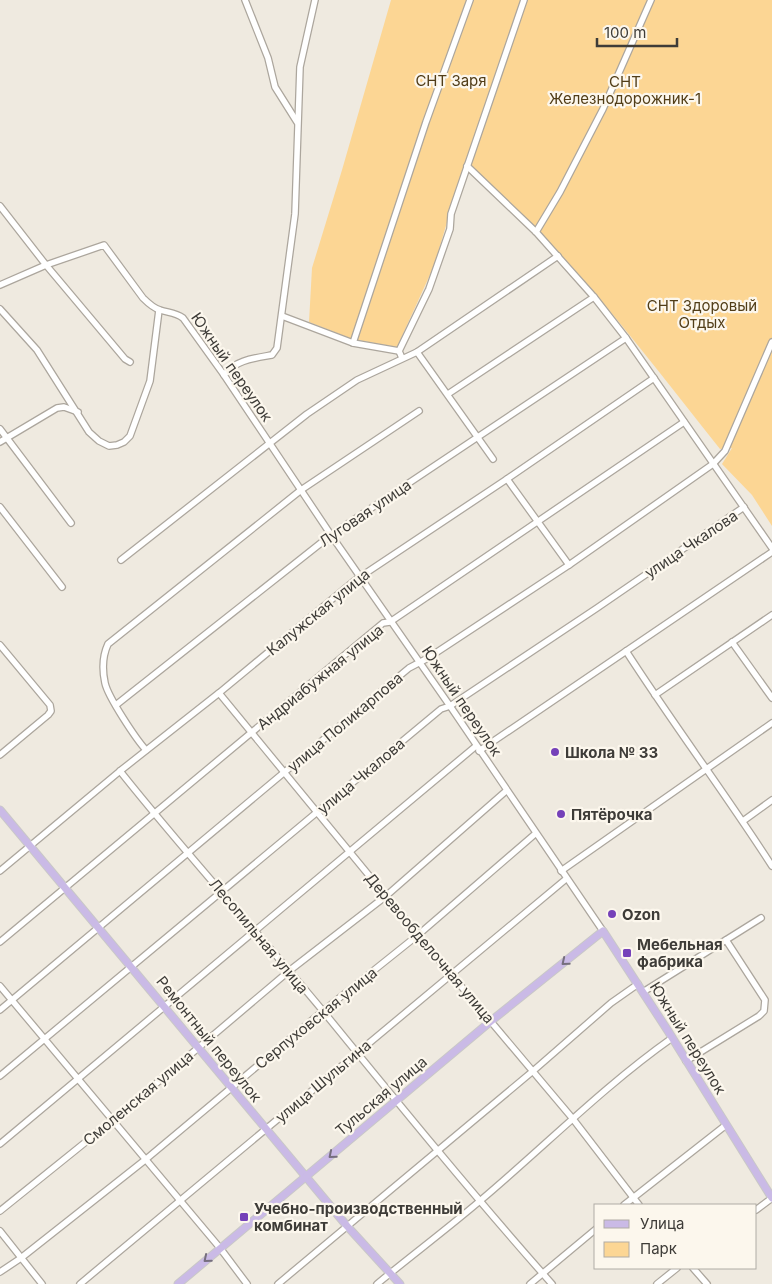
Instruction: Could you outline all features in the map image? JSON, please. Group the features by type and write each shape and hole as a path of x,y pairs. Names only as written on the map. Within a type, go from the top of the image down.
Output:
{"main road":[{"name":"Ремонтный переулок","path":"0,810 99,927 230,1088 347,1226 400,1284"},
{"name":"Южный переулок","path":"602,932 638,984 772,1198"},
{"name":"Тульская улица","path":"178,1284 491,1022 602,932"}],"street":[{"path":"246,0 268,58 275,87 297,122"},
{"path":"224,375 233,365 272,355 277,348 295,214 300,67 315,0"},
{"path":"353,343 423,130 470,0"},
{"path":"402,358 399,351 429,289 450,230 451,214 466,166 524,0"},
{"path":"536,232 560,192 603,109 652,0"},
{"path":"0,1144 351,852 478,749 772,550 626,338 594,297 536,232 466,166"},
{"path":"0,206 46,265 125,359 130,362"},
{"name":"Южный переулок","path":"46,265 104,245 143,298 159,310 174,312 183,318 224,375 359,577 450,706 602,932"},
{"path":"122,560 306,414 357,380 417,352 558,256"},
{"path":"0,285 46,265"},
{"path":"448,394 594,297"},
{"path":"0,309 37,350 89,432 99,441 109,446 117,446 124,442 134,429 150,381 159,310"},
{"path":"282,316 353,343 399,351"},
{"name":"Луговая улица","path":"116,705 331,535 626,338"},
{"path":"714,464 724,451 772,342"},
{"path":"417,352 493,458"},
{"name":"Калужская улица","path":"0,871 359,577 507,479 654,378"},
{"path":"0,442 57,408 64,407 78,412"},
{"path":"146,750 136,738 105,685 103,655 108,644 301,490 420,411"},
{"name":"Андриабужная улица","path":"0,942 383,623 390,622 684,422"},
{"path":"0,429 71,523"},
{"name":"улица Поликарпова","path":"0,1010 409,668 569,565 714,464"},
{"path":"507,479 569,565"},
{"path":"0,507 62,587"},
{"name":"улица Чкалова","path":"0,1076 442,709 450,706 598,608 744,507"},
{"path":"655,695 772,615"},
{"path":"732,642 772,698"},
{"path":"0,645 50,705 51,711 0,755"},
{"path":"626,650 772,866"},
{"name":"Деревообделочная улица","path":"219,693 284,774 573,1119 638,1204"},
{"path":"561,871 772,723"},
{"name":"Лесопильная улица","path":"120,771 154,814 323,1011 438,1151 552,1284"},
{"name":"Смоленская улица","path":"0,1211 113,1120 289,971 386,896 506,791"},
{"path":"743,821 772,800"},
{"name":"Серпуховская улица","path":"0,1272 21,1258 145,1160 323,1011 418,935 535,834"},
{"name":"улица Шульгина","path":"80,1284 356,1052 566,879"},
{"path":"643,992 762,918"},
{"path":"686,1061 759,1016 764,1011 765,1000 726,940"},
{"path":"278,1284 533,1071 611,1003 638,984"},
{"path":"0,986 220,1248 247,1284"},
{"path":"377,1284 480,1201 627,1071 672,1038"},
{"path":"625,1204 726,1125"},
{"path":"757,1209 772,1198"},
{"path":"0,1231 42,1284"},
{"path":"530,1284 594,1231"},
{"path":"657,1284 676,1269"},
{"path":"694,1269 707,1284"}],"green space":[{"path":"391,0 772,0 772,526 752,495 722,464 732,448 720,449 568,262 535,227 465,162 434,266 397,347 352,339 309,322 312,268"}],"place":[{"name":"Школа № 33","path":"555,752"},
{"name":"Пятёрочка","path":"561,814"},
{"name":"Ozon","path":"612,914"},
{"name":"Мебельная фабрика","path":"627,953"},
{"name":"Учебно-производственный комбинат","path":"244,1217"}],"park label":[{"name":"СНТ Заря","path":"451,80"},
{"name":"СНТ Железнодорожник-1","path":"625,90"},
{"name":"СНТ Здоровый Отдых","path":"702,314"}]}
